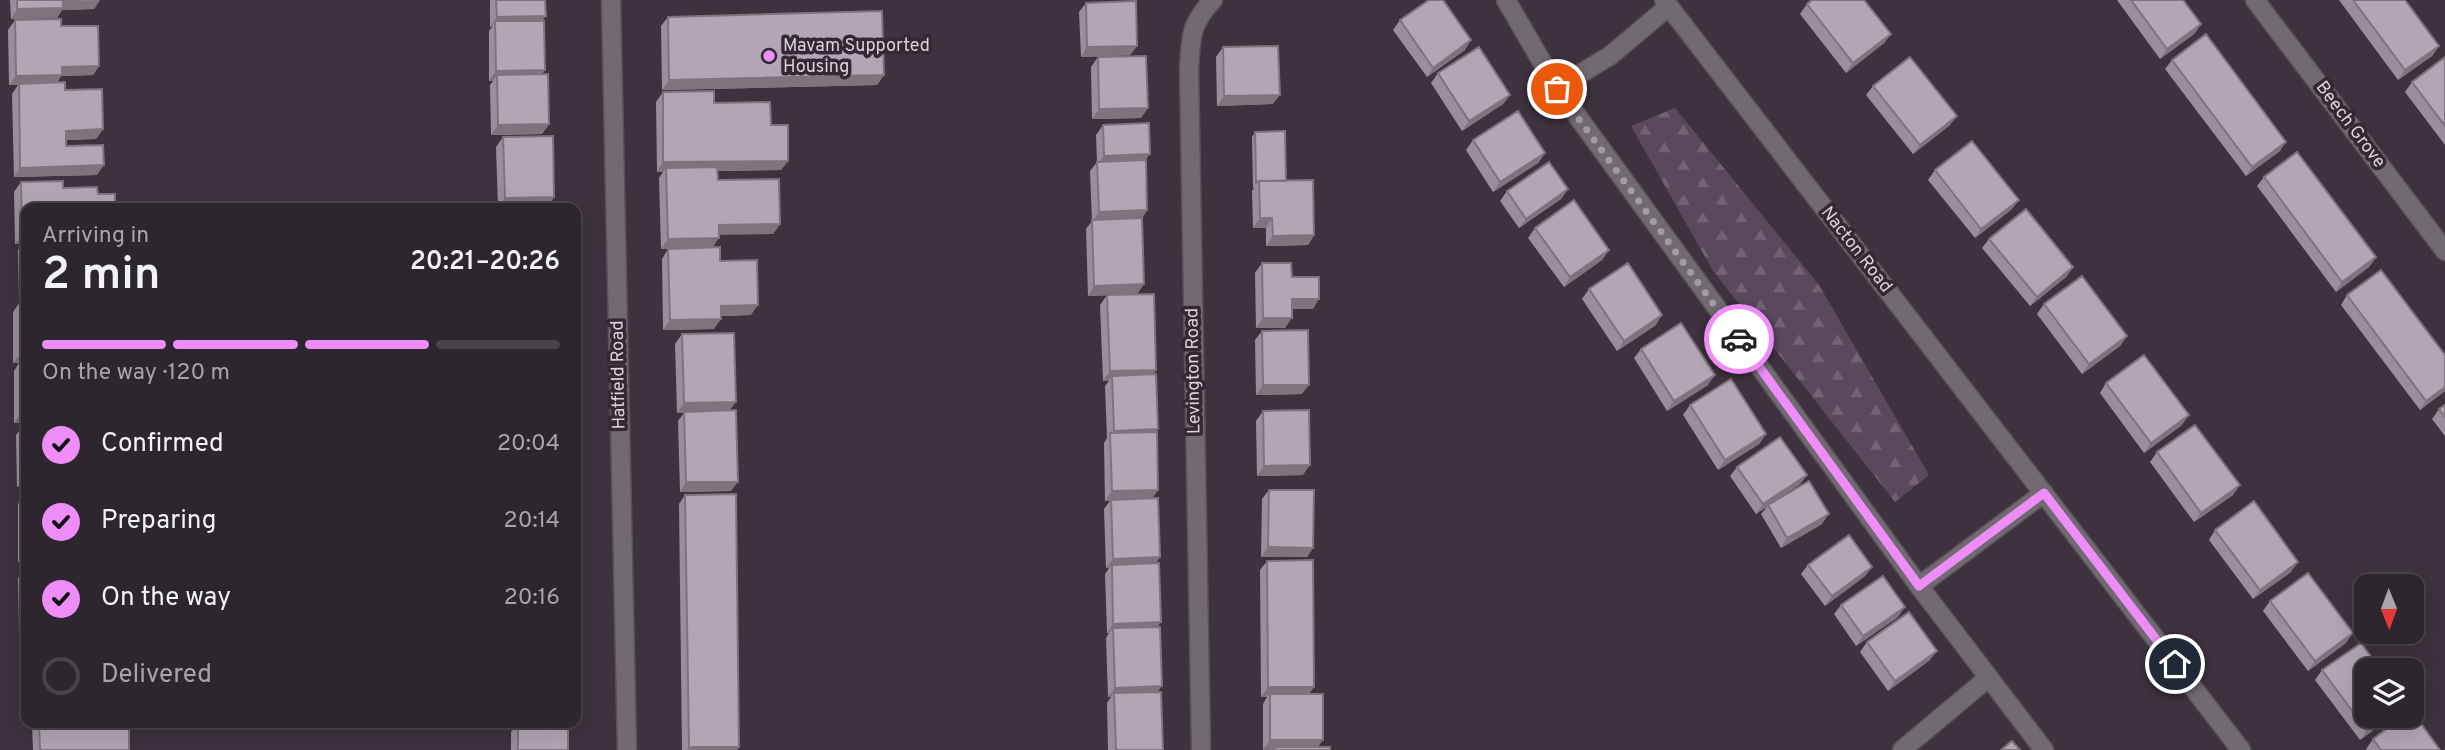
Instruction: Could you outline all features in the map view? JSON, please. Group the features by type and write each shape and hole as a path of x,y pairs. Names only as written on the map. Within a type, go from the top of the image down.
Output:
{"street":[{"name":"Hatfield Road","path":"611,0 627,750"},
{"name":"Levington Road","path":"1201,750 1189,69 1191,31 1200,13 1213,0"},
{"path":"1506,0 1557,89 1919,586 2045,750"},
{"name":"Beech Grove","path":"2255,0 2445,251"},
{"name":"Nacton Road","path":"1557,89 1611,55 1666,4 2241,750"},
{"path":"1919,586 2044,493"},
{"path":"1902,750 1988,678"}],"green space":[{"path":"1675,108 1819,285 1929,475 1895,502 1713,271 1631,126"}],"building":[{"path":"17,0 82,0 63,1 63,8 17,9"},
{"path":"496,0 545,0 546,16 497,17"},
{"path":"1429,0 1443,0 1471,40 1433,68 1400,20"},
{"path":"1812,0 1864,0 1891,34 1853,63 1807,4"},
{"path":"2131,0 2183,0 2201,24 2167,49"},
{"path":"2353,0 2405,0 2439,46 2405,70"},
{"path":"1136,1 1137,46 1087,47 1086,3"},
{"name":"Mavam Supported Housing","path":"882,11 884,75 669,80 668,17"},
{"path":"61,19 61,26 98,26 99,66 62,67 62,75 16,76 15,20"},
{"path":"495,21 544,21 545,70 496,71"},
{"path":"2206,34 2286,142 2252,167 2172,60"},
{"path":"1278,46 1280,95 1224,96 1223,47"},
{"path":"1479,47 1510,95 1469,121 1438,73"},
{"path":"1146,56 1148,108 1099,109 1098,57"},
{"path":"1910,57 1957,116 1920,145 1873,86"},
{"path":"2445,57 2445,126 2412,82"},
{"path":"548,74 549,124 498,125 497,75"},
{"path":"65,82 65,90 102,89 103,129 66,131 66,146 103,145 104,165 20,168 19,84"},
{"path":"714,91 714,103 770,102 771,125 788,125 788,161 663,162 663,92"},
{"path":"1518,111 1545,153 1500,182 1473,140"},
{"path":"1149,123 1150,154 1104,156 1103,125"},
{"path":"1285,131 1286,181 1256,183 1255,132"},
{"path":"553,136 554,197 505,198 503,137"},
{"path":"1972,141 2019,200 1981,229 1935,170"},
{"path":"2297,152 2376,257 2342,282 2264,177"},
{"path":"1146,160 1147,210 1099,212 1097,162"},
{"path":"1549,162 1568,189 1526,219 1507,191"},
{"path":"717,167 718,180 779,179 780,224 719,225 719,238 668,239 666,168"},
{"path":"1313,180 1314,235 1273,236 1272,218 1260,218 1259,181"},
{"path":"63,181 63,188 97,187 98,194 115,194 115,203 21,203 21,182"},
{"path":"1574,200 1609,250 1570,277 1535,228"},
{"path":"2026,209 2073,267 2037,297 1989,239"},
{"path":"1142,218 1144,284 1094,286 1092,220"},
{"path":"720,247 720,261 757,260 758,305 721,306 721,319 670,320 668,249"},
{"path":"1262,263 1291,263 1292,277 1319,277 1319,299 1292,299 1292,318 1263,318"},
{"path":"1628,263 1662,315 1624,341 1589,289"},
{"path":"2381,270 2445,355 2445,387 2426,401 2347,295"},
{"path":"2082,276 2127,336 2089,364 2044,304"},
{"path":"1154,294 1156,370 1110,371 1107,295"},
{"path":"20,302 21,302 21,354"},
{"path":"1681,323 1715,375 1674,401 1641,349"},
{"path":"1308,330 1309,385 1263,385 1262,331"},
{"path":"734,333 736,402 684,403 682,334"},
{"path":"2144,355 2189,415 2151,443 2106,383"},
{"path":"1156,374 1158,429 1114,431 1112,376"},
{"path":"1731,379 1766,434 1725,460 1690,405"},
{"path":"2445,405 2445,417 2439,409"},
{"path":"736,410 738,482 686,482 684,412"},
{"path":"1309,410 1310,465 1264,466 1263,411"},
{"path":"2195,425 2240,485 2201,513 2157,452"},
{"path":"1157,432 1158,490 1112,491 1110,433"},
{"path":"1780,437 1807,475 1763,504 1737,467"},
{"path":"1809,481 1829,514 1787,538 1768,505"},
{"path":"1269,490 1314,490 1313,548 1268,547"},
{"path":"736,494 739,747 689,747 685,495"},
{"path":"1158,498 1160,557 1113,559 1111,500"},
{"path":"2254,501 2298,562 2260,590 2215,530"},
{"path":"1849,535 1872,567 1832,596 1808,565"},
{"path":"1313,560 1314,687 1268,687 1267,561"},
{"path":"1159,563 1161,622 1113,624 1112,565"},
{"path":"2308,573 2353,633 2315,661 2270,601"},
{"path":"1883,576 1905,607 1863,636 1841,605"},
{"path":"1909,612 1937,651 1895,681 1867,642"},
{"path":"1160,627 1162,686 1115,688 1113,628"},
{"path":"2360,644 2372,658 2354,658 2354,713 2322,670"},
{"path":"1161,692 1163,750 1116,750 1114,693"},
{"path":"1270,694 1323,694 1323,740 1270,740"},
{"path":"39,728 129,728 129,750 40,750"},
{"path":"518,728 568,728 568,750 518,750"},
{"path":"2388,728 2424,728 2440,750 2381,750 2373,739"},
{"path":"2012,741 2020,750 2001,750"},
{"path":"1275,747 1330,747 1330,750 1275,750"}],"way so far":[{"path":"1557,89 1739,339"}],"place":[{"name":"Mavam Supported Housing","path":"769,56"}],"route":[{"path":"1739,339 1919,586 2044,493 2175,664"}]}
